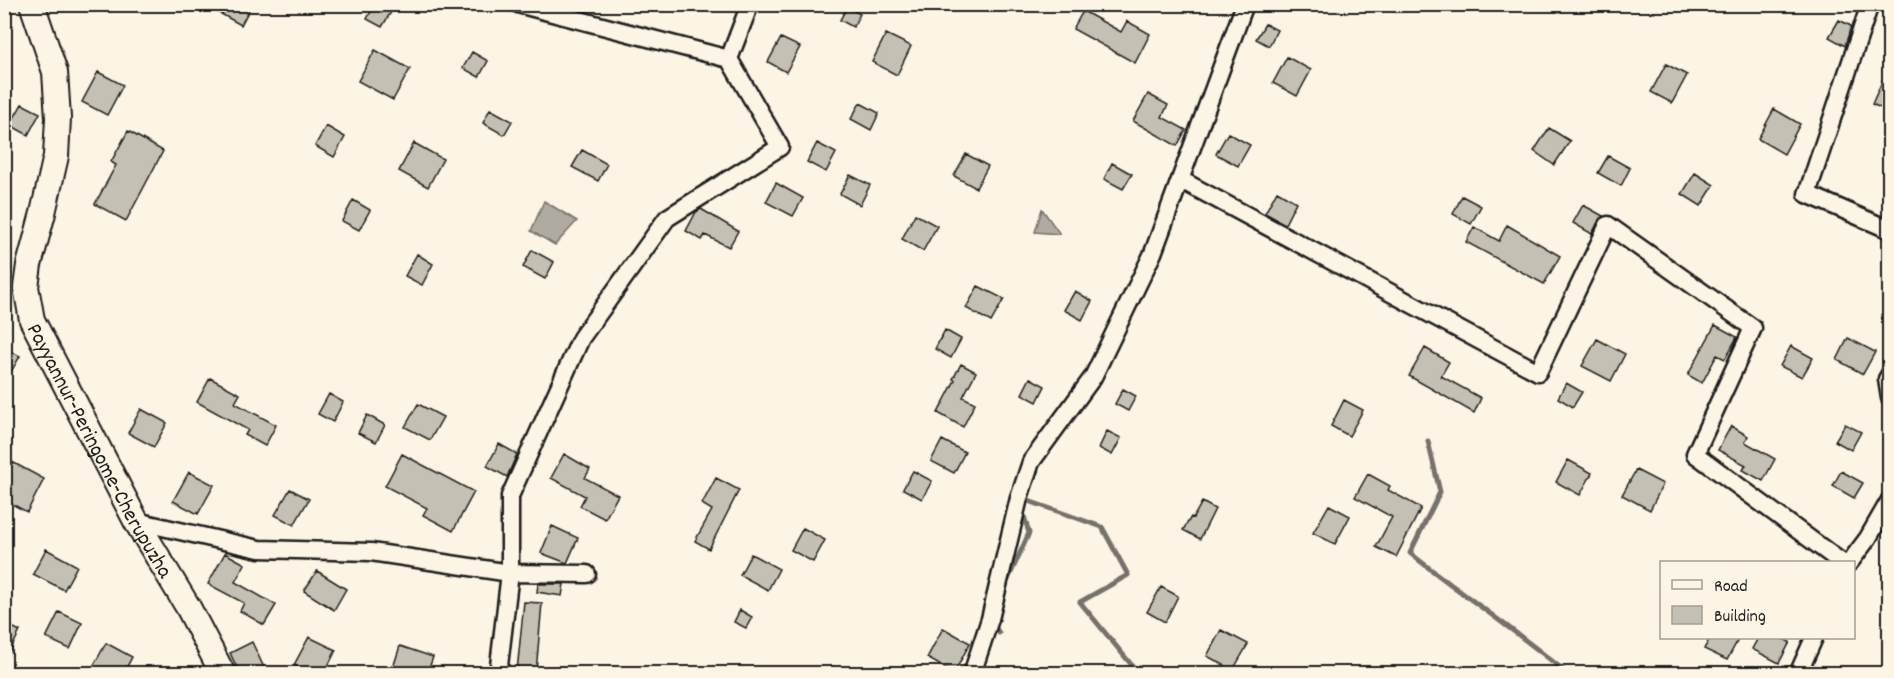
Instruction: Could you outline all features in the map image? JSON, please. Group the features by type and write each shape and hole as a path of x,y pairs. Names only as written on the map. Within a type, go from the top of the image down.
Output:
{"main road":[{"name":"Payyannur-Peringome-Cherupuzha","path":"32,4 55,72 58,118 56,156 28,265 26,287 32,320 136,521 188,606 223,674"}],"street":[{"path":"498,674 510,573 510,496 581,338 668,218 780,147 729,59 518,4"},
{"path":"729,59 750,4"},
{"path":"972,674 990,619 1019,498 1031,462 1093,377 1153,254 1245,4"},
{"path":"1870,4 1807,194 1890,230"},
{"path":"1181,180 1538,372 1608,225 1753,328 1695,454 1840,561"},
{"path":"1890,374 1887,379 1890,398"},
{"path":"1851,561 1868,538 1890,500"},
{"path":"136,521 259,549 371,552 510,573 587,574"},
{"path":"1798,674 1814,639"}],"shaded area":[{"path":"544,201 577,221 555,245 531,231"},
{"path":"1042,209 1060,234 1035,232"}],"building":[{"path":"203,4 252,4 241,25"},
{"path":"375,4 391,12 382,27 367,19"},
{"path":"847,7 860,14 853,27 840,20"},
{"path":"1083,11 1121,32 1127,21 1150,34 1135,63 1073,29"},
{"path":"1839,20 1851,26 1845,46 1829,37"},
{"path":"1265,24 1277,30 1269,46 1256,39"},
{"path":"886,34 911,46 897,75 872,62"},
{"path":"781,38 800,47 786,72 768,62"},
{"path":"375,50 410,69 393,100 358,81"},
{"path":"472,52 488,61 479,77 463,68"},
{"path":"1287,57 1311,70 1297,96 1273,83"},
{"path":"1890,63 1890,112 1872,104"},
{"path":"1666,64 1687,75 1672,103 1651,92"},
{"path":"98,72 123,85 107,115 82,102"},
{"path":"1148,94 1168,105 1162,117 1186,130 1177,146 1133,121"},
{"path":"860,103 879,113 871,130 851,119"},
{"path":"22,104 40,113 28,135 10,125"},
{"path":"490,109 512,121 504,135 483,123"},
{"path":"1774,109 1800,124 1784,154 1758,139"},
{"path":"326,126 345,137 334,157 315,146"},
{"path":"1549,128 1570,141 1554,165 1534,151"},
{"path":"128,131 163,151 126,221 95,204 116,165 111,162"},
{"path":"1228,133 1250,145 1238,166 1216,154"},
{"path":"414,143 443,159 428,187 399,171"},
{"path":"817,143 836,153 826,172 807,162"},
{"path":"582,150 607,164 598,181 572,167"},
{"path":"966,154 988,166 976,188 954,176"},
{"path":"1608,156 1630,168 1621,186 1598,173"},
{"path":"1112,163 1132,174 1123,189 1104,179"},
{"path":"1695,173 1714,185 1701,206 1682,194"},
{"path":"850,175 870,185 860,205 840,194"},
{"path":"776,183 803,198 793,216 766,202"},
{"path":"1277,191 1296,202 1285,224 1265,213"},
{"path":"1462,196 1481,206 1471,224 1453,214"},
{"path":"353,200 370,210 359,230 342,221"},
{"path":"1583,205 1603,216 1592,234 1573,223"},
{"path":"701,209 738,231 729,247 705,235 702,240 686,231 696,212"},
{"path":"915,214 937,226 923,251 902,239"},
{"path":"1507,225 1560,256 1544,284 1466,242 1474,227 1499,241"},
{"path":"532,250 554,262 545,279 523,267"},
{"path":"417,254 433,264 422,285 405,276"},
{"path":"978,286 1004,299 991,322 966,308"},
{"path":"1075,291 1092,301 1082,320 1064,310"},
{"path":"1715,325 1737,337 1725,359 1717,355 1702,383 1688,375"},
{"path":"945,330 961,339 951,358 935,349"},
{"path":"1848,338 1875,352 1863,374 1837,360"},
{"path":"1597,339 1625,354 1611,381 1582,366"},
{"path":"1791,346 1813,358 1802,377 1780,366"},
{"path":"4,348 20,356 4,384"},
{"path":"1425,348 1449,362 1441,376 1481,398 1474,413 1409,376"},
{"path":"961,364 976,372 963,397 975,403 963,427 938,413"},
{"path":"210,378 240,394 235,403 276,425 265,446 245,435 248,430 197,402"},
{"path":"1030,378 1045,386 1037,402 1022,394"},
{"path":"1566,383 1582,392 1573,407 1558,398"},
{"path":"1123,389 1136,396 1128,411 1115,404"},
{"path":"329,394 343,402 333,422 318,414"},
{"path":"1344,400 1363,410 1349,436 1331,426"},
{"path":"418,404 443,417 430,440 405,427"},
{"path":"141,409 167,423 154,447 128,433"},
{"path":"367,415 385,425 376,442 358,433"},
{"path":"1845,424 1861,432 1851,450 1835,441"},
{"path":"1731,426 1748,436 1745,442 1775,459 1763,481 1743,470 1746,465 1718,450"},
{"path":"1107,431 1121,438 1112,455 1099,448"},
{"path":"942,440 965,452 954,473 931,461"},
{"path":"499,444 517,454 507,477 487,466"},
{"path":"402,454 474,492 453,531 423,515 427,508 385,486"},
{"path":"564,454 590,469 585,478 618,495 605,519 580,506 585,496 551,478"},
{"path":"1568,460 1592,473 1580,495 1556,482"},
{"path":"12,462 44,479 27,512 4,500 4,477"},
{"path":"1636,470 1663,484 1650,510 1622,495"},
{"path":"913,471 932,481 922,499 903,489"},
{"path":"1841,471 1863,483 1854,498 1833,486"},
{"path":"189,472 214,485 198,514 173,501"},
{"path":"1368,474 1390,486 1388,490 1421,508 1396,557 1376,547 1392,517 1355,497"},
{"path":"716,478 739,490 709,549 695,541 712,510 702,504"},
{"path":"290,489 309,499 294,525 275,515"},
{"path":"1202,502 1215,509 1200,539 1183,530"},
{"path":"1329,505 1350,516 1335,544 1313,533"},
{"path":"552,526 578,538 567,563 541,553"},
{"path":"803,528 825,540 813,562 791,550"},
{"path":"46,549 77,566 64,590 33,574"},
{"path":"225,553 245,564 235,582 276,605 264,625 240,611 244,603 208,584"},
{"path":"751,554 779,569 768,590 740,575"},
{"path":"317,571 346,589 334,610 304,591"},
{"path":"538,584 564,584 562,596 537,592"},
{"path":"1161,587 1178,596 1165,622 1147,612"},
{"path":"524,602 542,603 536,672 517,671"},
{"path":"740,610 752,617 746,628 734,622"},
{"path":"59,612 82,623 70,649 46,638"},
{"path":"4,623 20,631 4,663"},
{"path":"943,628 970,643 954,673 927,658"},
{"path":"1221,630 1248,644 1233,670 1207,656"},
{"path":"309,637 336,650 324,674 310,674 294,665"},
{"path":"1709,639 1738,639 1727,660 1704,649"},
{"path":"1757,639 1783,639 1790,642 1779,663 1752,649"},
{"path":"252,642 267,674 240,674 230,653"},
{"path":"106,643 132,657 123,674 89,674"},
{"path":"400,646 433,657 427,674 391,674"}],"waterway":[{"path":"1428,441 1440,492 1410,553 1568,674"},
{"path":"1023,499 1102,527 1128,575 1080,602 1139,674"},
{"path":"1006,584 1029,533 1022,509"},
{"path":"992,622 999,633"}]}
